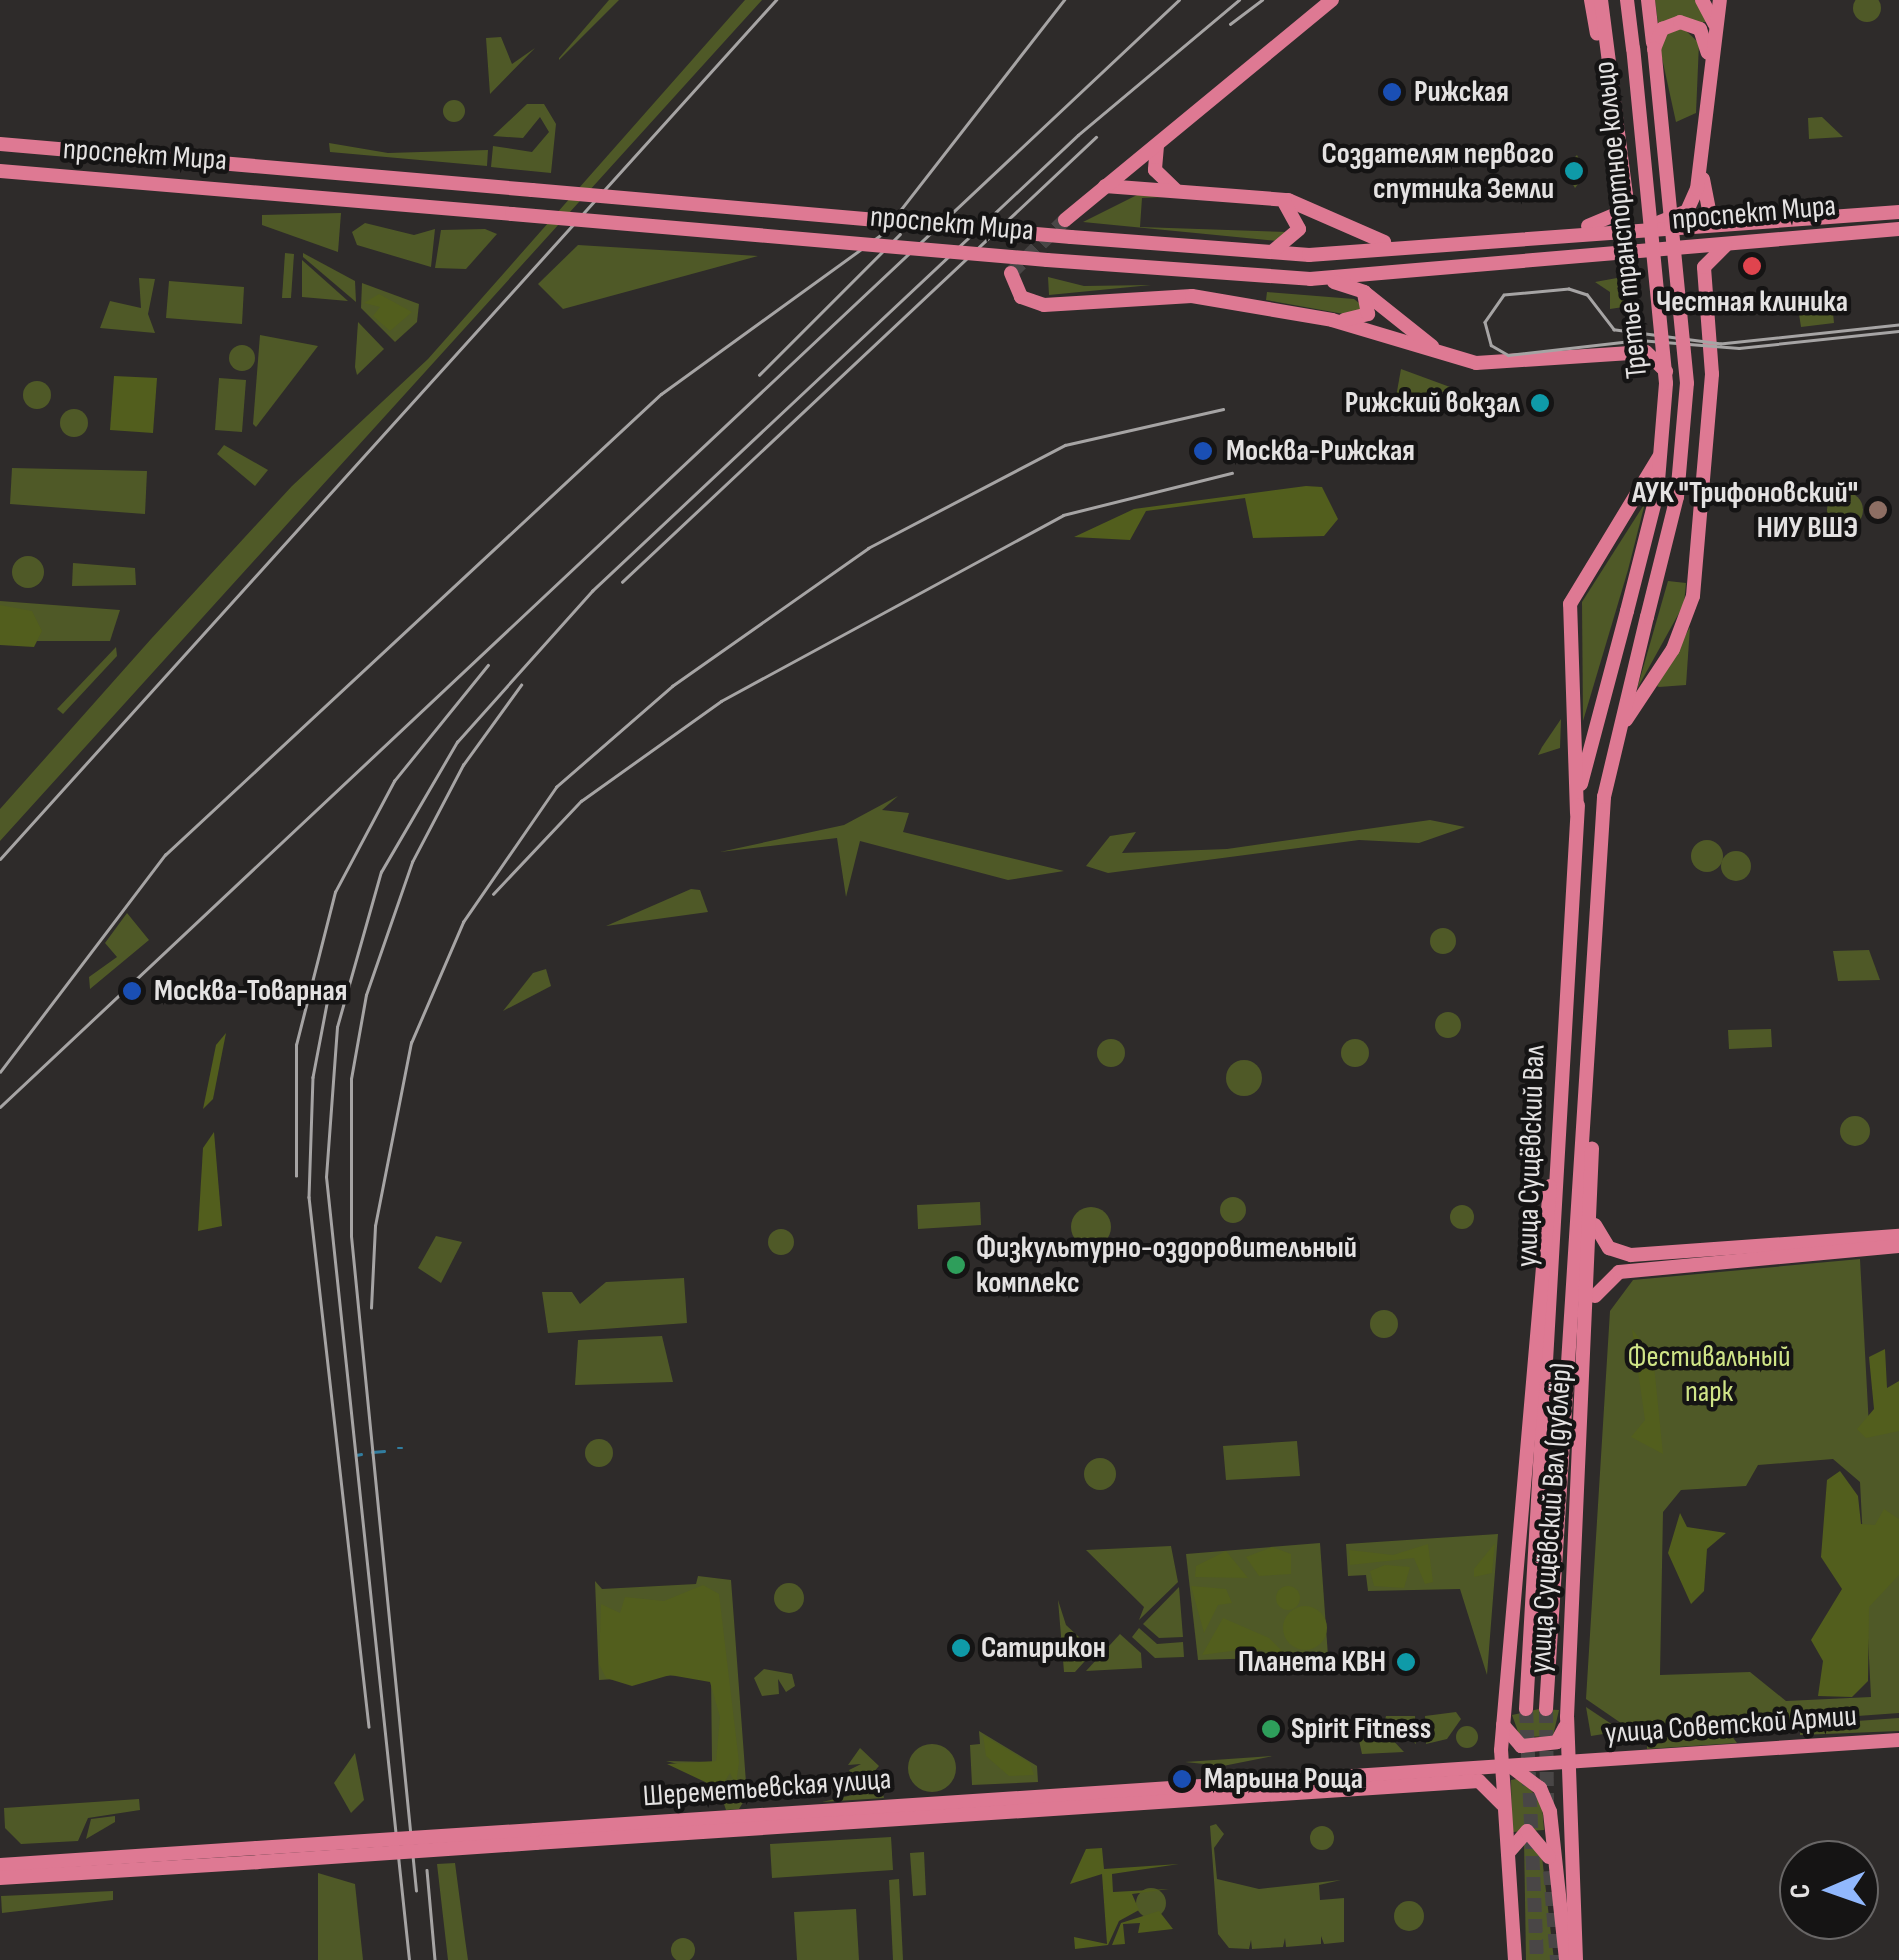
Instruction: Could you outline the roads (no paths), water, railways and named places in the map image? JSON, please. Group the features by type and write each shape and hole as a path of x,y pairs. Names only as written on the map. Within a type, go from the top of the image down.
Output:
{"main road":[{"path":"1064,220 1332,0"},
{"path":"1590,0 1614,92"},
{"path":"1569,232 1624,202 1602,0"},
{"name":"Третье транспортное кольцо","path":"1626,610 1656,493 1666,382 1627,0"},
{"name":"Третье транспортное кольцо","path":"1647,616 1677,497 1687,393 1648,0"},
{"path":"1702,0 1716,30"},
{"path":"1720,0 1708,70 1701,167 1706,205 1728,222"},
{"path":"1654,49 1667,25 1694,26 1708,70"},
{"path":"1160,141 1156,170 1180,192"},
{"name":"проспект Мира","path":"0,144 1253,254 1899,212"},
{"path":"1645,228 1687,211 1701,167"},
{"name":"проспект Мира","path":"0,171 1310,279 1899,229"},
{"path":"1105,186 1296,202 1370,239 1414,244"},
{"path":"1253,254 1290,245 1299,229 1295,210 1266,198"},
{"path":"1609,767 1689,612 1710,353 1704,267 1735,242"},
{"path":"1011,272 1020,297 1044,306 1192,296 1332,320 1446,354 1514,366 1646,352 1667,377 1663,448 1586,566 1568,614 1577,813"},
{"path":"1310,279 1355,288 1446,354"},
{"path":"1332,320 1368,314 1355,288"},
{"name":"улица Сущёвский Вал","path":"1526,1709 1577,813 1626,610"},
{"name":"улица Сущёвский Вал","path":"1546,1710 1609,767 1647,616"},
{"name":"улица Сущёвский Вал (дублёр)","path":"1576,1960 1567,1717 1591,1316 1594,1217 1587,1078"},
{"name":"улица Сущёвский Вал (дублёр)","path":"1515,1960 1502,1804 1507,1768 1502,1724 1538,1259 1557,1146"},
{"path":"1594,1217 1604,1243 1625,1254 1899,1236"},
{"path":"1591,1316 1599,1284 1619,1272 1899,1246"},
{"path":"1502,1724 1516,1744 1551,1744 1567,1717"},
{"name":"улица Советской Армии","path":"1537,1766 1899,1740"},
{"name":"Шереметьевская улица","path":"0,1878 258,1855 1537,1766"},
{"path":"1507,1768 1547,1800 1566,1960"},
{"name":"Шереметьевская улица","path":"535,1836 1479,1780 1502,1804"},
{"path":"1507,1873 1509,1846 1527,1831 1544,1842 1556,1879"},
{"name":"Шереметьевская улица","path":"0,1865 258,1855"}],"waterway":[{"path":"372,1452 384,1451"},
{"path":"356,1455 361,1454"}],"tunnel":[{"path":"1011,273 1065,220"},
{"path":"1526,1709 1537,1960"},
{"path":"1546,1709 1547,1805"},
{"path":"1550,1871 1557,1960"}],"tram line":[{"path":"1899,325 1721,344 1614,330 1587,295 1569,289 1504,295 1485,322 1491,345 1508,355 1639,340 1739,348 1899,331"}],"railway":[{"path":"0,859 776,0"},
{"path":"0,1072 165,855 661,394 881,235 1064,0"},
{"path":"0,1107 1179,0"},
{"path":"409,1960 326,1177 337,1027 381,872 457,742 592,591 1078,135 1239,0"},
{"path":"1230,24 1262,0"},
{"path":"622,582 1096,137"},
{"path":"759,375 900,234"},
{"path":"371,1308 375,1226 411,1043 463,922 556,787 672,686 868,548 1065,445 1223,409"},
{"path":"493,894 581,801 721,701 1063,515 1232,473"},
{"path":"296,1176 296,1045 335,892 394,781 488,665"},
{"path":"416,1891 351,1236 351,1079 366,995 412,862 463,765 521,685"},
{"path":"331,983 313,1077 309,1197 369,1727"},
{"path":"427,1870 435,1960"}],"place":[{"name":"Рижская","path":"1392,92"},
{"name":"Создателям первого спутника Земли","path":"1574,171"},
{"name":"Честная клиника","path":"1752,266"},
{"name":"Рижский вокзал","path":"1540,403"},
{"name":"Москва-Рижская","path":"1203,451"},
{"name":"АУК \"Трифоновский\" НИУ ВШЭ","path":"1878,510"},
{"name":"Москва-Товарная","path":"132,991"},
{"name":"Физкультурно-оздоровительный комплекс","path":"956,1265"},
{"name":"Сатирикон","path":"961,1648"},
{"name":"Планета КВН","path":"1406,1662"},
{"name":"Spirit Fitness","path":"1271,1729"},
{"name":"Марьина Роща","path":"1182,1779"}],"park label":[{"name":"Фестивальный парк","path":"1709,1374"}]}
